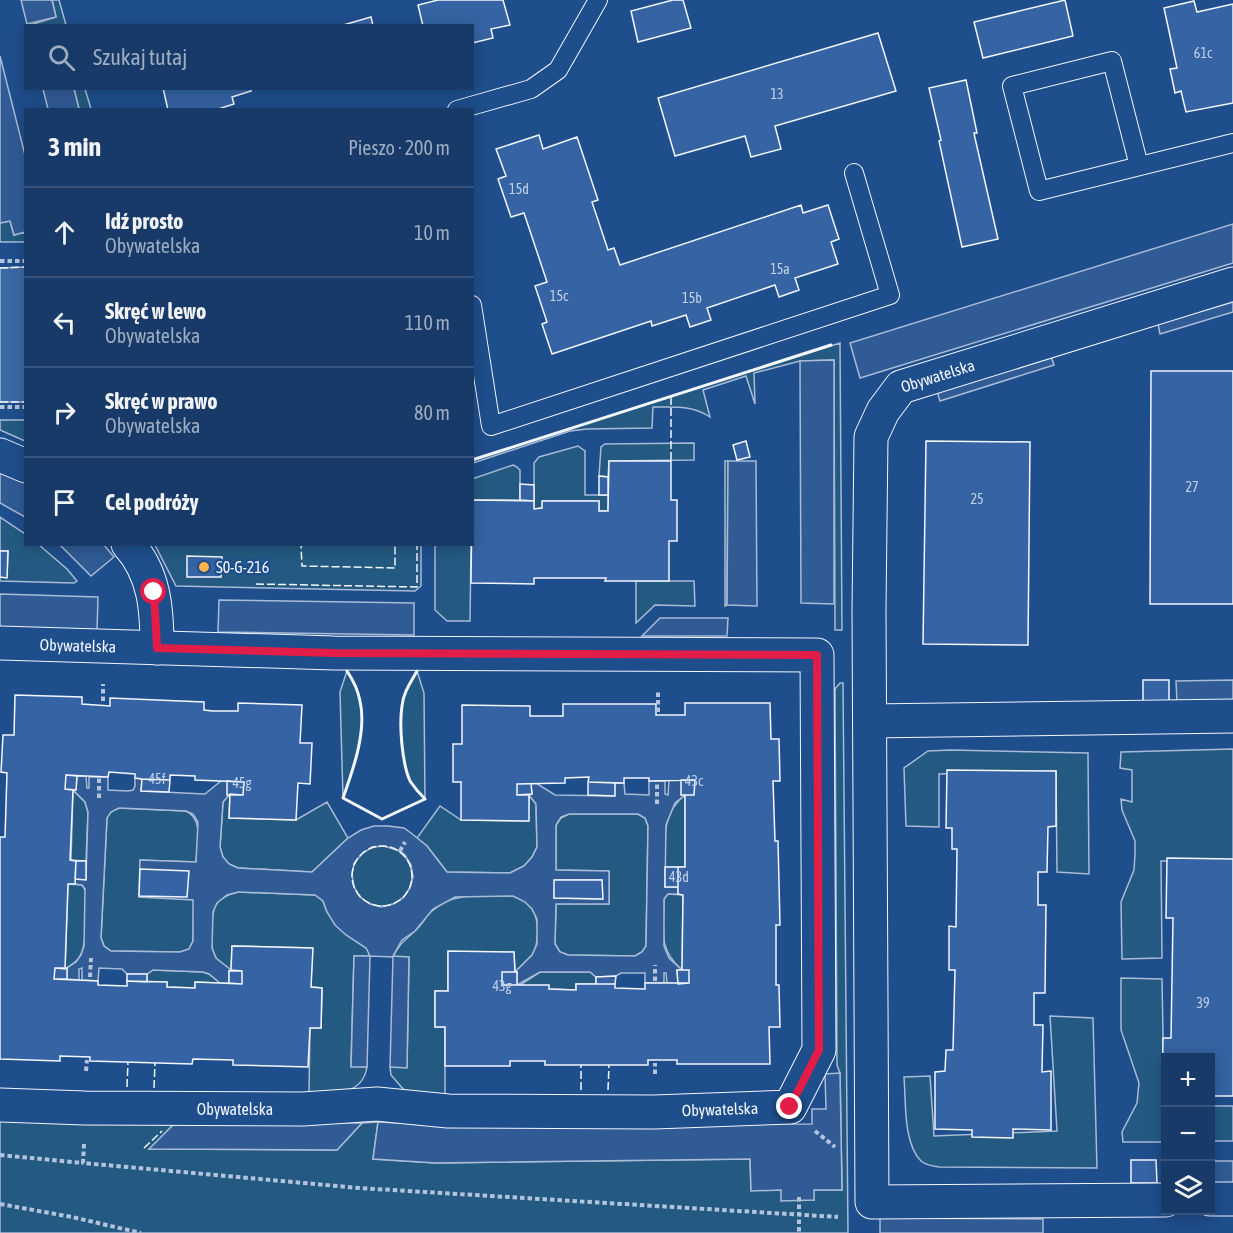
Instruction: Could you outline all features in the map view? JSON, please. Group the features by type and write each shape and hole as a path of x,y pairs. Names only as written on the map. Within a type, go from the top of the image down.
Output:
{"street":[{"name":"Obywatelska","path":"872,1202 871,437 883,411 902,387 1233,284"},
{"path":"0,455 24,465"},
{"path":"130,546 136,554 154,592 157,648"},
{"name":"Obywatelska","path":"0,643 369,653 817,655 819,1050 790,1107 654,1112 448,1111 377,1104 303,1109 85,1108 0,1105"},
{"path":"870,721 1233,716"},
{"path":"1215,1200 1233,1199"},
{"path":"872,1202 1161,1200"}],"lane":[{"path":"464,108 531,89 558,70 598,0"},
{"path":"1139,166 1112,61 1012,86 1038,191 1233,143"},
{"path":"474,317 491,426 890,295 854,173"}],"path":[{"path":"0,261 24,261"},
{"path":"0,407 24,407"},
{"path":"99,776 99,798"},
{"path":"657,782 657,804"},
{"path":"400,851 405,842"},
{"path":"90,977 91,958"},
{"path":"655,965 655,981"},
{"path":"83,1163 87,1060"},
{"path":"0,1155 359,1188 800,1215 871,1218 872,1202"},
{"path":"799,1197 799,1233"},
{"path":"0,1204 141,1233"}],"shaded area":[{"path":"21,0 52,0 56,17 27,24"},
{"path":"52,0 59,0 66,24 33,24 56,17"},
{"path":"0,56 24,151 24,232 14,235 10,221 0,223"},
{"path":"43,90 74,90 79,108 48,108"},
{"path":"74,90 85,90 91,108 79,108"},
{"path":"10,221 14,235 24,232 24,242 0,242 0,223"},
{"path":"1233,224 1233,263 860,378 850,343"},
{"path":"24,267 24,402 0,402 0,268"},
{"path":"1233,302 1233,312 1160,334 1158,324"},
{"path":"840,343 842,630 835,630 834,360 800,361 754,373 755,404 746,376 703,390 710,417 696,410 653,407 652,428 570,431 474,463 474,459"},
{"path":"1051,356 1054,365 940,401 937,391"},
{"path":"834,360 834,604 801,603 800,361"},
{"path":"0,420 24,420 24,441 0,430"},
{"path":"694,443 694,460 609,461 608,477 599,476 601,447 605,444"},
{"path":"578,446 585,451 585,495 608,495 608,511 599,511 599,501 543,501 542,508 534,509 534,463 539,457"},
{"path":"725,461 728,461 727,605 725,606"},
{"path":"728,461 756,461 757,606 727,605"},
{"path":"513,465 520,470 520,500 474,500 474,478"},
{"path":"0,468 24,480 24,516 0,503"},
{"path":"0,517 24,533 24,546 40,546 67,569 77,581 74,583 0,581 0,577 7,577 8,551 0,551"},
{"path":"61,546 105,546 114,557 91,576"},
{"path":"156,546 421,546 421,586 415,591 176,586"},
{"path":"435,546 471,546 470,621 447,621 435,610"},
{"path":"636,581 694,581 695,606 655,605 636,623"},
{"path":"0,594 98,597 97,631 0,628"},
{"path":"219,600 414,603 414,635 218,632"},
{"path":"660,618 728,618 727,636 642,636"},
{"path":"347,671 359,697 362,725 358,750 343,798 340,692"},
{"path":"417,671 424,693 425,799 410,781 403,754 401,733 403,701"},
{"path":"1233,680 1233,703 1177,702 1176,681"},
{"path":"843,683 848,1233 0,1233 0,1117 176,1122 150,1149 337,1150 362,1123 378,1122 373,1159 436,1163 750,1159 751,1190 781,1190 814,1200 813,1190 842,1190 840,1073 837,1065 835,689"},
{"path":"1233,749 1233,861 1161,861 1162,958 1122,959 1121,902 1134,870 1135,841 1122,810 1121,799 1132,802 1132,770 1120,768 1121,752"},
{"path":"928,751 1088,753 1089,874 1057,872 1056,771 939,774 939,827 906,826 904,768"},
{"path":"77,776 86,776 87,788 89,788 89,777 108,777 108,790 133,790 135,778 142,779 141,791 205,794 221,781 227,781 230,794 223,802 220,847 223,857 229,864 238,868 312,872 348,838 361,830 374,826 388,826 404,828 411,833 427,846 447,872 510,873 524,866 537,847 536,804 529,795 532,794 531,784 536,783 555,795 614,796 615,783 624,783 625,794 649,795 649,781 665,781 665,794 668,795 669,780 681,780 685,795 675,803 666,825 665,887 678,887 678,894 668,894 664,899 664,946 669,958 682,970 677,970 678,984 667,983 666,973 664,973 664,983 645,983 645,973 621,973 616,976 596,977 590,972 540,972 517,985 517,972 515,972 532,955 537,944 537,919 532,909 525,902 513,896 455,897 433,909 415,931 402,940 393,956 409,957 407,1068 390,1067 393,957 370,956 366,948 335,925 323,901 315,895 238,892 227,895 217,903 213,912 212,948 216,958 231,970 229,971 229,983 220,983 203,972 153,970 147,974 127,974 122,969 99,968 98,981 82,980 82,968 79,969 79,980 67,979 67,969 65,969 76,962 84,946 85,889 82,885 75,884 75,879 86,879 88,812 85,802 73,790 76,789","holes":["119,808 186,811 193,814 198,822 196,862 140,860 139,897 193,900 193,941 189,949 180,952 111,951 104,946 101,938 107,818 111,812","569,814 638,814 645,818 648,826 646,946 635,956 568,955 560,952 555,944 556,904 609,904 609,871 556,870 556,825 561,817","384,846 400,851 411,865 413,877 410,888 403,898 393,904 381,907 370,904 360,897 354,887 352,875 354,863 372,847","555,880 602,880 602,899 554,898"]},
{"path":"73,790 85,802 88,812 86,861 71,860"},
{"path":"230,794 229,818 296,820 327,802 348,838 312,872 238,868 229,864 223,857 220,847 223,802"},
{"path":"529,795 536,804 537,847 524,866 510,873 447,872 427,846 417,838 440,806 461,820 528,821"},
{"path":"685,795 685,867 665,867 665,837 668,819 677,802"},
{"path":"119,808 186,811 195,820 198,833 196,862 140,860 140,869 194,900 193,941 189,949 180,952 111,951 104,946 101,938 107,818 111,811"},
{"path":"569,814 638,814 645,818 648,826 646,946 635,956 568,955 560,952 555,944 556,904 609,904 609,871 556,870 556,825 561,818"},
{"path":"376,846 388,846 399,851 407,859 412,876 410,888 399,901 388,906 376,906 365,901 357,893 352,882 352,870 357,859 365,851"},
{"path":"68,884 82,885 86,892 86,925 83,950 76,962 65,969"},
{"path":"238,892 315,895 323,901 327,912 367,948 370,956 354,956 351,1066 367,1067 364,1077 353,1088 337,1092 309,1093 310,1028 321,1028 322,988 311,987 312,948 232,946 231,970 216,958 211,939 215,908 221,899"},
{"path":"668,894 683,895 682,970 674,962 665,946 664,899"},
{"path":"481,895 513,896 528,904 535,914 538,932 532,955 515,972 514,952 448,952 448,991 435,991 435,1027 445,1027 445,1095 404,1090 391,1075 390,1067 407,1067 409,957 393,957 401,944 430,913 450,900"},
{"path":"354,956 370,956 367,1067 351,1067"},
{"path":"153,970 203,972 220,983 195,982 195,988 167,987 167,982 147,982 147,974"},
{"path":"540,972 590,972 596,977 596,984 576,984 576,990 520,985"},
{"path":"1121,978 1162,979 1163,1053 1161,1053 1161,1142 1123,1142 1122,1132 1137,1103 1139,1083 1121,1030"},
{"path":"1050,1016 1093,1018 1097,1168 939,1167 921,1161 915,1153 908,1133 904,1077 930,1076 934,1136 1057,1131"},
{"path":"840,1073 842,1190 814,1190 814,1200 781,1201 781,1190 751,1191 750,1159 436,1163 373,1159 378,1122 438,1125 812,1124 812,1109 826,1109 825,1074"},
{"path":"1215,1106 1233,1106 1233,1141 1215,1141"},
{"path":"176,1122 362,1123 337,1150 149,1149"},
{"path":"1215,1161 1233,1161 1233,1183 1215,1183"},
{"path":"880,1218 1043,1219 1043,1233 880,1233"}],"building":[{"path":"438,0 503,0 510,25 491,29 493,38 474,43 474,24 423,24 418,5"},
{"path":"673,0 683,0 691,28 638,42 631,11"},
{"path":"1065,0 1073,36 983,58 974,22"},
{"path":"1194,1 1197,12 1233,4 1233,103 1186,112 1181,91 1175,93 1170,69 1177,68 1164,8"},
{"path":"371,17 373,24 347,24"},
{"path":"878,33 896,91 775,126 781,149 751,157 745,136 675,156 658,98"},
{"path":"966,80 977,133 974,133 975,138 998,239 962,247 929,88"},
{"path":"163,90 251,91 232,97 234,104 221,108 168,108"},
{"path":"539,135 543,149 577,137 598,200 592,202 608,250 614,248 620,265 801,205 803,213 828,205 839,239 831,242 838,264 795,278 799,290 779,297 775,285 707,308 711,320 690,327 686,315 652,326 651,321 552,354 542,324 547,322 535,286 547,282 524,213 511,217 498,179 506,176 496,149"},
{"path":"1151,371 1233,371 1233,604 1150,604"},
{"path":"746,441 750,457 737,460 733,445"},
{"path":"926,441 1030,442 1028,645 923,644"},
{"path":"609,461 671,461 671,500 677,500 677,541 669,541 669,581 534,578 534,584 471,583 474,500 534,501 534,509 542,508 542,501 599,501 599,511 608,511"},
{"path":"599,476 608,477 608,495 599,495"},
{"path":"520,484 534,485 534,501 520,500"},
{"path":"0,551 8,551 7,578 0,577"},
{"name":"S0-G-216","path":"187,556 222,557 221,577 187,577"},
{"path":"1143,680 1169,680 1169,704 1143,704"},
{"path":"15,695 82,697 82,704 110,706 110,698 204,702 204,710 213,711 238,711 238,703 302,705 300,743 312,743 310,784 298,783 296,820 229,818 230,794 243,795 244,782 195,780 195,776 170,775 170,780 142,779 135,778 135,774 109,772 108,777 66,775 65,789 73,790 70,860 76,861 75,884 68,884 65,969 55,968 54,979 98,981 98,985 127,986 127,981 167,982 167,987 195,988 195,982 242,984 242,971 231,970 232,946 313,948 311,987 322,988 321,1028 310,1028 308,1067 233,1065 233,1060 193,1059 192,1064 90,1061 90,1057 60,1056 60,1061 0,1059 0,837 5,837 7,773 1,772 3,735 14,735"},
{"path":"685,703 770,703 771,739 779,739 780,781 773,781 775,841 778,841 780,925 776,925 776,985 779,985 780,1027 769,1027 770,1064 677,1064 677,1060 648,1060 648,1065 545,1065 545,1061 510,1061 510,1066 445,1066 445,1027 435,1027 435,991 448,991 448,951 514,952 515,972 502,972 502,985 549,985 549,989 576,990 576,984 615,984 615,988 645,989 645,983 689,983 689,970 682,970 683,895 678,894 678,867 685,867 685,795 694,795 695,780 649,781 649,778 624,778 624,783 588,782 589,777 565,778 565,783 517,784 517,795 529,795 529,821 461,820 461,782 453,782 453,744 462,744 462,705 530,706 530,716 563,716 563,704 656,704 656,715 685,715"},
{"path":"947,770 1056,771 1056,826 1048,827 1047,872 1038,872 1038,905 1046,905 1045,993 1034,993 1034,1025 1043,1025 1042,1072 1051,1071 1051,1130 1013,1129 1013,1138 972,1137 972,1130 935,1129 935,1072 945,1071 946,1050 953,1050 955,970 949,970 949,926 956,927 957,849 952,849 952,828 946,828"},
{"path":"66,775 77,776 76,790 65,789"},
{"path":"142,779 170,780 169,792 141,791"},
{"path":"681,780 695,780 694,795 681,795"},
{"path":"227,781 244,782 243,795 227,795"},
{"path":"588,782 615,783 615,796 588,795"},
{"path":"517,784 531,784 532,794 517,795"},
{"path":"1167,858 1233,859 1233,1096 1215,1096 1215,1053 1163,1053 1163,1038 1171,1038 1173,918 1166,918"},
{"path":"76,861 86,861 86,880 75,879"},
{"path":"665,867 678,867 678,887 665,887"},
{"path":"140,869 189,871 187,897 139,896"},
{"path":"554,880 602,880 603,899 554,898"},
{"path":"55,968 67,968 67,979 54,979"},
{"path":"677,970 689,970 689,983 678,984"},
{"path":"229,971 242,971 242,984 229,983"},
{"path":"502,972 517,972 517,985 502,985"},
{"path":"127,974 147,974 147,982 127,981"},
{"path":"616,976 615,984 596,984 596,977"},
{"path":"1131,1160 1156,1160 1157,1183 1131,1183"}],"fence":[{"path":"0,268 24,267"},
{"path":"671,397 671,460"},
{"path":"0,402 24,402"},
{"path":"301,546 302,566 395,568 395,546"},
{"path":"256,584 417,587 417,546"},
{"path":"376,846 388,846 399,851 407,859 412,876 410,888 399,901 388,906 376,906 365,901 357,893 352,882 352,870 357,859 365,851 376,846"},
{"path":"127,1087 128,1062"},
{"path":"154,1088 155,1063"},
{"path":"581,1065 581,1090"},
{"path":"608,1090 609,1065"},
{"path":"144,1148 162,1131"}],"wall":[{"path":"474,459 831,345"},
{"path":"347,671 359,697 362,725 358,750 343,798 382,819 425,799 410,781 403,754 401,733 403,701 417,671"}],"place":[{"name":"S0-G-216","path":"204,567"}],"route":[{"path":"154,592 157,648 334,653 817,655 819,1050 790,1107"}]}
